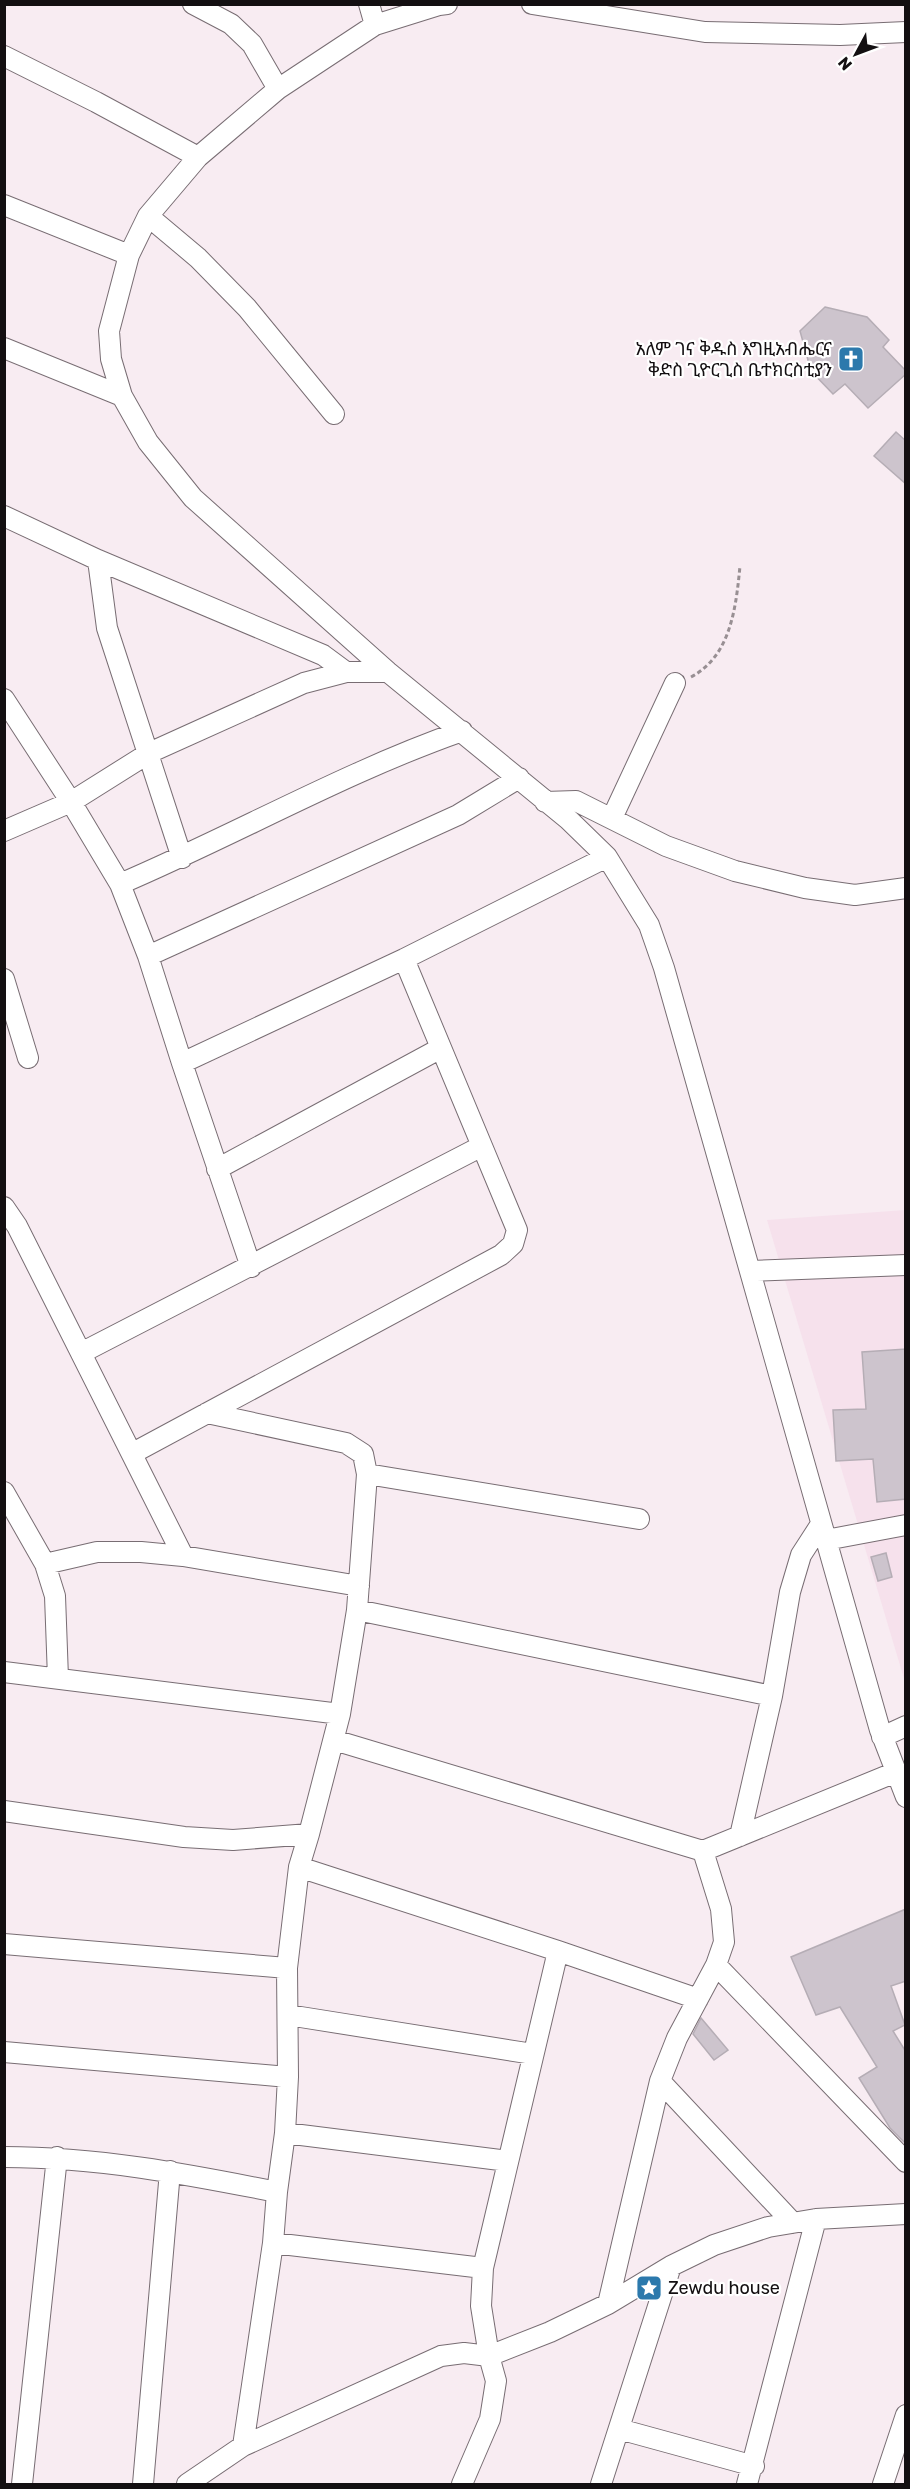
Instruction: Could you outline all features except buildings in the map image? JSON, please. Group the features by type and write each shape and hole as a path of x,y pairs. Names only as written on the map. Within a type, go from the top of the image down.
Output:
{"street":[{"path":"193,4 231,24 252,44 278,89"},
{"path":"369,4 375,25"},
{"path":"447,4 375,25 278,89 198,157 148,216 129,255 109,330 111,359 122,396 148,442 193,498 388,672 569,820 607,857 649,925 664,968 882,1737 906,1797"},
{"path":"532,4 705,32 840,34 906,32"},
{"path":"4,57 96,102 198,157"},
{"path":"4,205 129,255"},
{"path":"148,216 198,258 247,308 334,414"},
{"path":"4,348 122,396"},
{"path":"4,516 98,560 322,656 346,672"},
{"path":"98,560 106,628 182,858"},
{"path":"4,831 71,802 149,753 304,683 346,672 388,672"},
{"path":"612,818 675,683"},
{"path":"4,699 71,802 120,884 148,956 251,1267"},
{"path":"120,884 182,858 404,752 462,731"},
{"path":"148,956 458,815 519,778"},
{"path":"545,802 576,801 666,846 735,871 805,888 855,895 906,888"},
{"path":"182,1063 404,959 607,857"},
{"path":"133,1453 501,1255 513,1244 517,1230 404,959"},
{"path":"4,979 28,1058"},
{"path":"217,1169 441,1048"},
{"path":"81,1353 482,1146"},
{"path":"4,1207 11,1230 81,1353 183,1556"},
{"path":"750,1271 906,1265"},
{"path":"207,1413 346,1443 363,1454 367,1474 357,1610 340,1714 299,1867 287,1968 288,2077 285,2133 273,2243 243,2446"},
{"path":"367,1474 639,1519"},
{"path":"4,1492 45,1564 55,1596 58,1678"},
{"path":"740,1836 772,1696 790,1592 801,1555 824,1532 906,1526"},
{"path":"45,1564 97,1552 141,1552 183,1556 359,1586"},
{"path":"357,1610 772,1696"},
{"path":"4,1672 340,1714"},
{"path":"882,1737 906,1726"},
{"path":"334,1740 703,1851 896,1772"},
{"path":"4,1811 184,1838 233,1840 309,1834"},
{"path":"608,2304 660,2081 677,2038 716,1965 724,1942 721,1908 703,1851"},
{"path":"299,1867 698,1999"},
{"path":"4,1944 287,1968"},
{"path":"462,2484 490,2419 496,2381 489,2356 481,2306 483,2268 558,1951"},
{"path":"716,1965 906,2162"},
{"path":"288,2015 533,2054"},
{"path":"4,2052 288,2077"},
{"path":"660,2081 793,2223"},
{"path":"285,2133 508,2161"},
{"path":"4,2157 57,2157 170,2170 277,2192"},
{"path":"22,2484 57,2157"},
{"path":"143,2484 170,2170"},
{"path":"187,2484 243,2446 441,2356 464,2353 489,2356 550,2332 608,2304 671,2266 714,2246 768,2227 816,2220 906,2214"},
{"path":"619,2429 750,2475 816,2220"},
{"path":"273,2243 483,2268"},
{"path":"602,2484 671,2266"},
{"path":"883,2484 906,2415"}],"path":[{"path":"675,683 703,670 726,640 734,616 740,566"}],"shaded area":[{"path":"905,1210 905,1682 767,1220"}],"place":[{"name":"አለም ገና ቅዱስ እግዚአብሔርና ቅድስ ጊዮርጊስ ቤተክርስቲያን","path":"851,359"},
{"name":"Zewdu house","path":"649,2288"}]}
